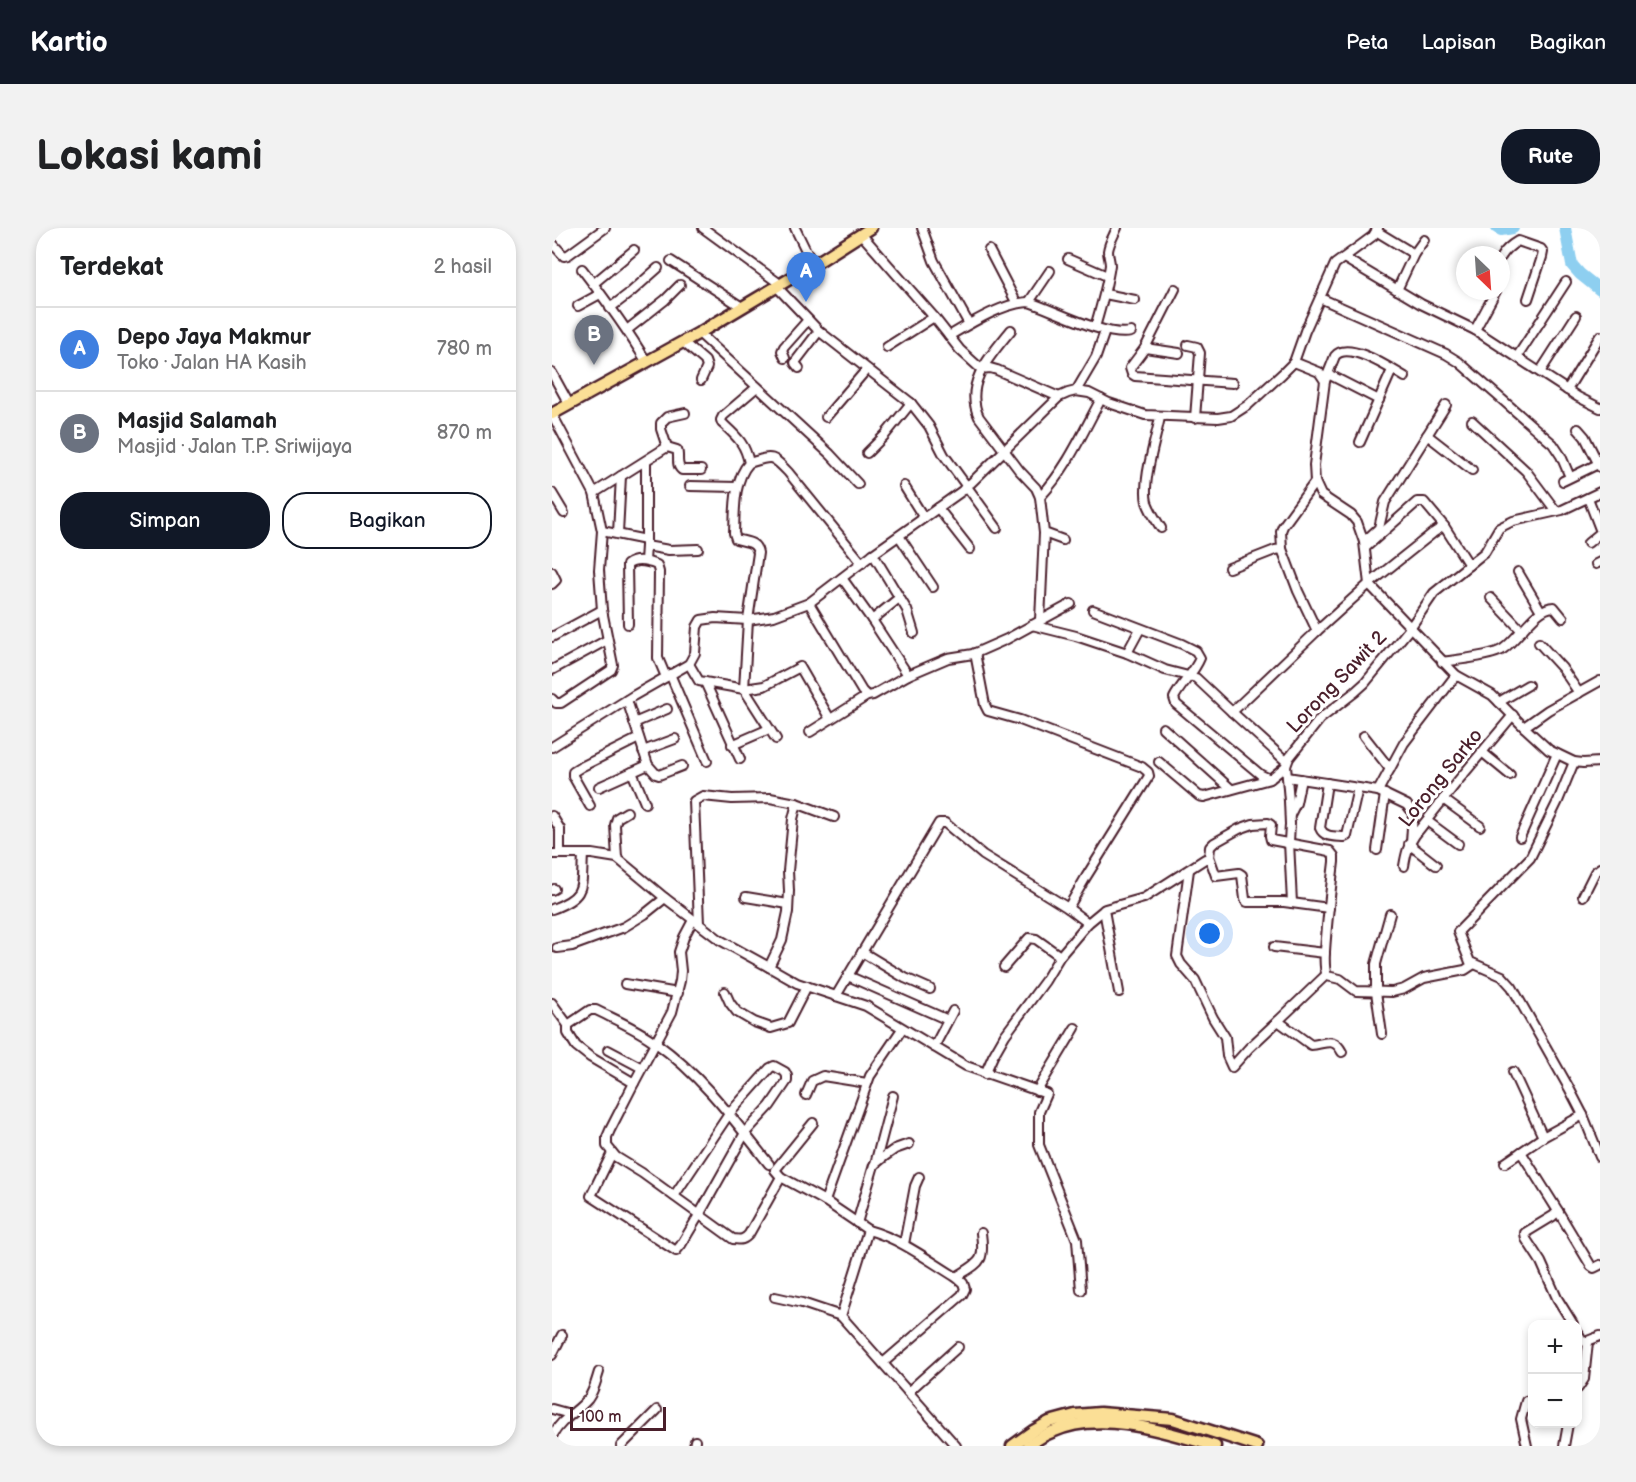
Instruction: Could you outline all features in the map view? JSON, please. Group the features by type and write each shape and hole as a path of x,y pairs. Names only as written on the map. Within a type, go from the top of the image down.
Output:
{"main road":[{"path":"552,414 699,333 866,231"},
{"path":"1012,1446 1050,1422 1075,1415 1100,1413 1173,1419 1257,1446"},
{"path":"1028,1446 1053,1431 1076,1425 1100,1423 1131,1425 1162,1431 1215,1446"}],"street":[{"path":"552,243 564,256 568,255 605,228"},
{"path":"703,228 778,285 819,331 911,404 929,426 944,455 997,528"},
{"path":"795,228 813,265"},
{"path":"922,228 934,261 969,324"},
{"path":"1095,327 1105,294 1110,263 1109,246 1117,228"},
{"path":"552,747 689,664 695,653 697,627 701,620 715,618 748,620 774,616 809,603 873,554 963,491 966,485 1005,451 1059,397 1076,391 1089,393 1145,415 1161,417 1218,418 1231,416 1248,405 1294,362 1305,331 1335,264 1373,236 1377,230 1414,254"},
{"path":"866,231 960,350 981,369 997,370 1059,397"},
{"path":"1397,290 1414,254 1424,240"},
{"path":"1510,246 1518,241 1541,249 1543,252 1528,299"},
{"path":"593,284 634,250"},
{"path":"989,250 1016,302"},
{"path":"1344,258 1421,304 1475,330 1600,408"},
{"path":"1068,259 1107,276"},
{"path":"671,261 742,307"},
{"path":"609,308 632,292 658,267"},
{"path":"582,269 627,330 646,361"},
{"path":"1029,302 1050,271"},
{"path":"1517,357 1566,282"},
{"path":"627,330 659,306 680,285"},
{"path":"1174,289 1145,348 1130,368 1132,374 1233,383"},
{"path":"578,306 600,294"},
{"path":"1105,294 1135,300"},
{"path":"1320,298 1446,354 1459,362 1553,444 1562,456 1567,479 1599,466 1585,437 1578,429"},
{"path":"1475,330 1491,300"},
{"path":"949,336 1016,302 1029,302 1105,331 1131,332"},
{"path":"1540,372 1576,316"},
{"path":"887,347 934,317"},
{"path":"785,358 782,351 784,347 808,320"},
{"path":"1011,330 981,369 973,398 979,417 1019,470 1036,488 1040,497 1044,533 1036,622"},
{"path":"799,368 796,361 819,331"},
{"path":"1076,391 1095,357 1105,331"},
{"path":"699,333 830,454 858,484"},
{"path":"1568,390 1600,336"},
{"path":"683,342 705,361 707,367 701,380"},
{"path":"1188,345 1199,350 1195,418"},
{"path":"1145,348 1179,352"},
{"path":"1405,377 1362,354 1342,351 1335,357 1326,377 1314,465 1316,482 1321,495 1357,522 1365,545 1369,584 1442,662 1456,675 1492,695 1549,750 1574,762 1583,764 1600,762"},
{"path":"1294,362 1379,399"},
{"path":"826,417 867,369"},
{"path":"1360,442 1392,370"},
{"path":"552,373 569,404"},
{"path":"749,463 741,441 722,423 722,420 723,416 757,387"},
{"path":"1040,497 1071,455 1101,399"},
{"path":"867,453 911,404"},
{"path":"1365,545 1379,528 1385,502 1446,405"},
{"path":"667,447 661,423 667,417 685,413"},
{"path":"552,414 594,493 602,531 599,570 602,610 613,665 611,670 559,704 552,699"},
{"path":"1161,417 1148,469 1146,491 1148,503 1161,528"},
{"path":"1472,422 1526,471 1556,511"},
{"path":"1427,435 1472,470"},
{"path":"594,493 667,447"},
{"path":"667,447 677,450 678,464 682,470 701,470"},
{"path":"776,739 744,689 748,620 758,553 753,543 736,539 734,533 737,487 749,463 767,457 776,458 862,563"},
{"path":"645,561 646,461"},
{"path":"618,533 621,476"},
{"path":"1316,482 1283,526 1281,549 1317,631"},
{"path":"690,486 737,487"},
{"path":"904,486 924,518"},
{"name":"Lorong Sawit 2","path":"1270,779 1286,764 1317,722 1360,688 1410,628 1434,593 1485,552 1495,533 1506,523 1568,508 1600,492"},
{"path":"552,493 564,513"},
{"path":"1588,498 1600,530 1588,543"},
{"path":"1365,545 1417,502 1422,501 1444,526 1469,566"},
{"path":"938,508 970,549"},
{"path":"1232,712 1369,584 1433,532 1444,526"},
{"path":"602,531 618,533 669,550 698,549"},
{"path":"1044,533 1063,540"},
{"path":"899,536 933,587"},
{"path":"1229,568 1281,549"},
{"path":"873,554 907,610 914,633"},
{"path":"628,624 627,565 632,561 645,561 657,565 659,572 658,658 707,760"},
{"path":"552,572 556,580 552,584"},
{"path":"1518,572 1541,611"},
{"path":"842,578 908,675"},
{"path":"872,620 899,598"},
{"path":"1491,598 1522,631"},
{"path":"809,603 867,696"},
{"path":"810,732 867,696 873,695 908,675 951,657 975,653 1071,604"},
{"path":"1442,662 1497,653 1504,649 1541,611 1550,606 1554,607 1563,618"},
{"path":"552,637 602,610"},
{"path":"1094,610 1196,651 1200,658 1191,676 1176,694 1174,698 1176,704 1261,775 1270,779"},
{"path":"1036,622 1128,653 1165,670 1196,678 1286,764 1292,903"},
{"path":"1128,653 1140,628"},
{"path":"552,670 607,640"},
{"path":"1539,642 1562,668 1579,693"},
{"path":"975,653 988,711 1031,724 1142,767 1148,772 1149,776 1068,908"},
{"path":"689,664 699,681 744,689 764,686 800,668 830,719"},
{"path":"1377,850 1381,792 1390,769 1404,743 1456,675"},
{"path":"1524,727 1548,710 1600,681"},
{"path":"705,682 740,759"},
{"path":"1499,702 1528,685"},
{"path":"627,700 648,765 659,775 682,766"},
{"path":"634,723 667,710"},
{"name":"Lorong Sarko","path":"1404,866 1410,843 1513,715"},
{"path":"1163,728 1231,789"},
{"path":"732,745 770,729"},
{"path":"1364,736 1390,769"},
{"path":"590,806 573,772 639,738"},
{"path":"643,751 675,739"},
{"path":"1482,752 1510,775"},
{"path":"1520,837 1557,754"},
{"path":"1159,762 1199,796 1204,797 1270,779"},
{"path":"1574,762 1530,858 1459,930 1459,934 1469,960 1502,976 1510,983 1583,1115 1600,1157"},
{"path":"599,787 648,765"},
{"path":"632,772 645,803"},
{"path":"1287,777 1381,792 1411,809 1413,813 1410,843 1436,865"},
{"path":"1290,816 1296,803 1301,779"},
{"path":"1328,783 1320,828 1325,835 1347,836 1358,788"},
{"path":"781,1177 745,1238 734,1239 612,1153 607,1146 607,1137 672,1012 678,993 681,971 679,952 684,937 696,922 694,801 702,796 732,799 770,798 796,803 834,817"},
{"path":"1443,800 1480,826"},
{"path":"769,967 782,940 788,904 788,871 796,803"},
{"path":"617,858 615,825 617,818 627,812"},
{"path":"552,816 560,829 556,854 617,858 720,940 798,983 866,1006 966,1066 1047,1095 1039,1112 1039,1146 1077,1240 1081,1290"},
{"path":"1427,821 1458,844"},
{"path":"836,996 939,823 942,822 983,855 1088,923"},
{"path":"985,1074 1005,1035 1045,981 1060,956 1088,923 1104,910 1140,900 1189,870 1209,858 1212,845 1236,830 1253,824 1270,823 1271,840 1330,851 1334,856 1325,953 1326,975 1232,1067 1227,1056 1225,1037 1195,980 1177,956 1189,870"},
{"path":"552,909 571,900 581,889 583,854"},
{"path":"1209,858 1216,876 1239,873 1242,875 1247,902 1292,903 1329,908"},
{"path":"1583,896 1595,872 1600,868"},
{"path":"746,897 788,904"},
{"path":"556,948 572,946 624,927 665,898"},
{"path":"1104,910 1119,992"},
{"path":"1382,1034 1376,992 1377,957 1389,914"},
{"path":"1004,967 1029,938 1036,939 1060,956"},
{"path":"1274,947 1325,953"},
{"path":"862,952 905,978 930,989"},
{"path":"1326,975 1340,979 1356,992 1392,992 1404,989 1421,979 1466,970 1474,964"},
{"path":"848,976 948,1020"},
{"path":"625,984 678,993"},
{"path":"724,992 737,1012 754,1022 771,1028 788,1023 807,986"},
{"path":"552,1003 568,1025 568,1033 576,1046 634,1083"},
{"path":"568,1025 590,1010 596,1010 637,1030 656,1043 684,1065 729,1114 769,1164"},
{"path":"934,1047 953,1011"},
{"path":"1278,1021 1311,1045 1330,1042 1339,1046 1342,1052"},
{"path":"1036,1090 1075,1028"},
{"path":"825,1201 870,1076 902,1029"},
{"path":"608,1050 642,1068"},
{"path":"612,1153 591,1196 676,1251 745,1133 770,1106 787,1081 785,1072 774,1066 770,1068 729,1114 674,1196"},
{"path":"1513,1072 1543,1137"},
{"path":"806,1095 812,1081 823,1076 867,1083"},
{"path":"857,1222 893,1096"},
{"path":"1505,1163 1543,1137 1583,1115"},
{"path":"813,1123 775,1170 781,1177 825,1201 868,1230 904,1244 963,1283 965,1290 962,1295 883,1363"},
{"path":"874,1165 885,1155 909,1144"},
{"path":"1521,1152 1591,1266 1594,1268 1600,1265"},
{"path":"904,1244 915,1186 919,1177"},
{"path":"1558,1211 1526,1232 1525,1235 1571,1320"},
{"path":"841,1316 868,1230"},
{"path":"956,1277 976,1265 981,1258 983,1252 981,1233"},
{"path":"776,1297 841,1316 956,1446"},
{"path":"552,1354 562,1335"},
{"path":"1582,1339 1588,1342 1600,1336"},
{"path":"1582,1382 1588,1342"},
{"path":"908,1392 958,1347"},
{"path":"552,1436 570,1414 588,1398 593,1391 599,1372"},
{"path":"1526,1401 1521,1419 1527,1446"},
{"path":"552,1409 570,1414"},
{"path":"621,1446 657,1410"},
{"path":"1564,1446 1567,1428"}],"waterway":[{"path":"1497,228 1501,230 1513,228"},
{"path":"1565,228 1572,265 1600,290"}],"place":[{"name":"Depo Jaya Makmur","path":"806,302"},
{"name":"Masjid Salamah","path":"594,365"}]}
